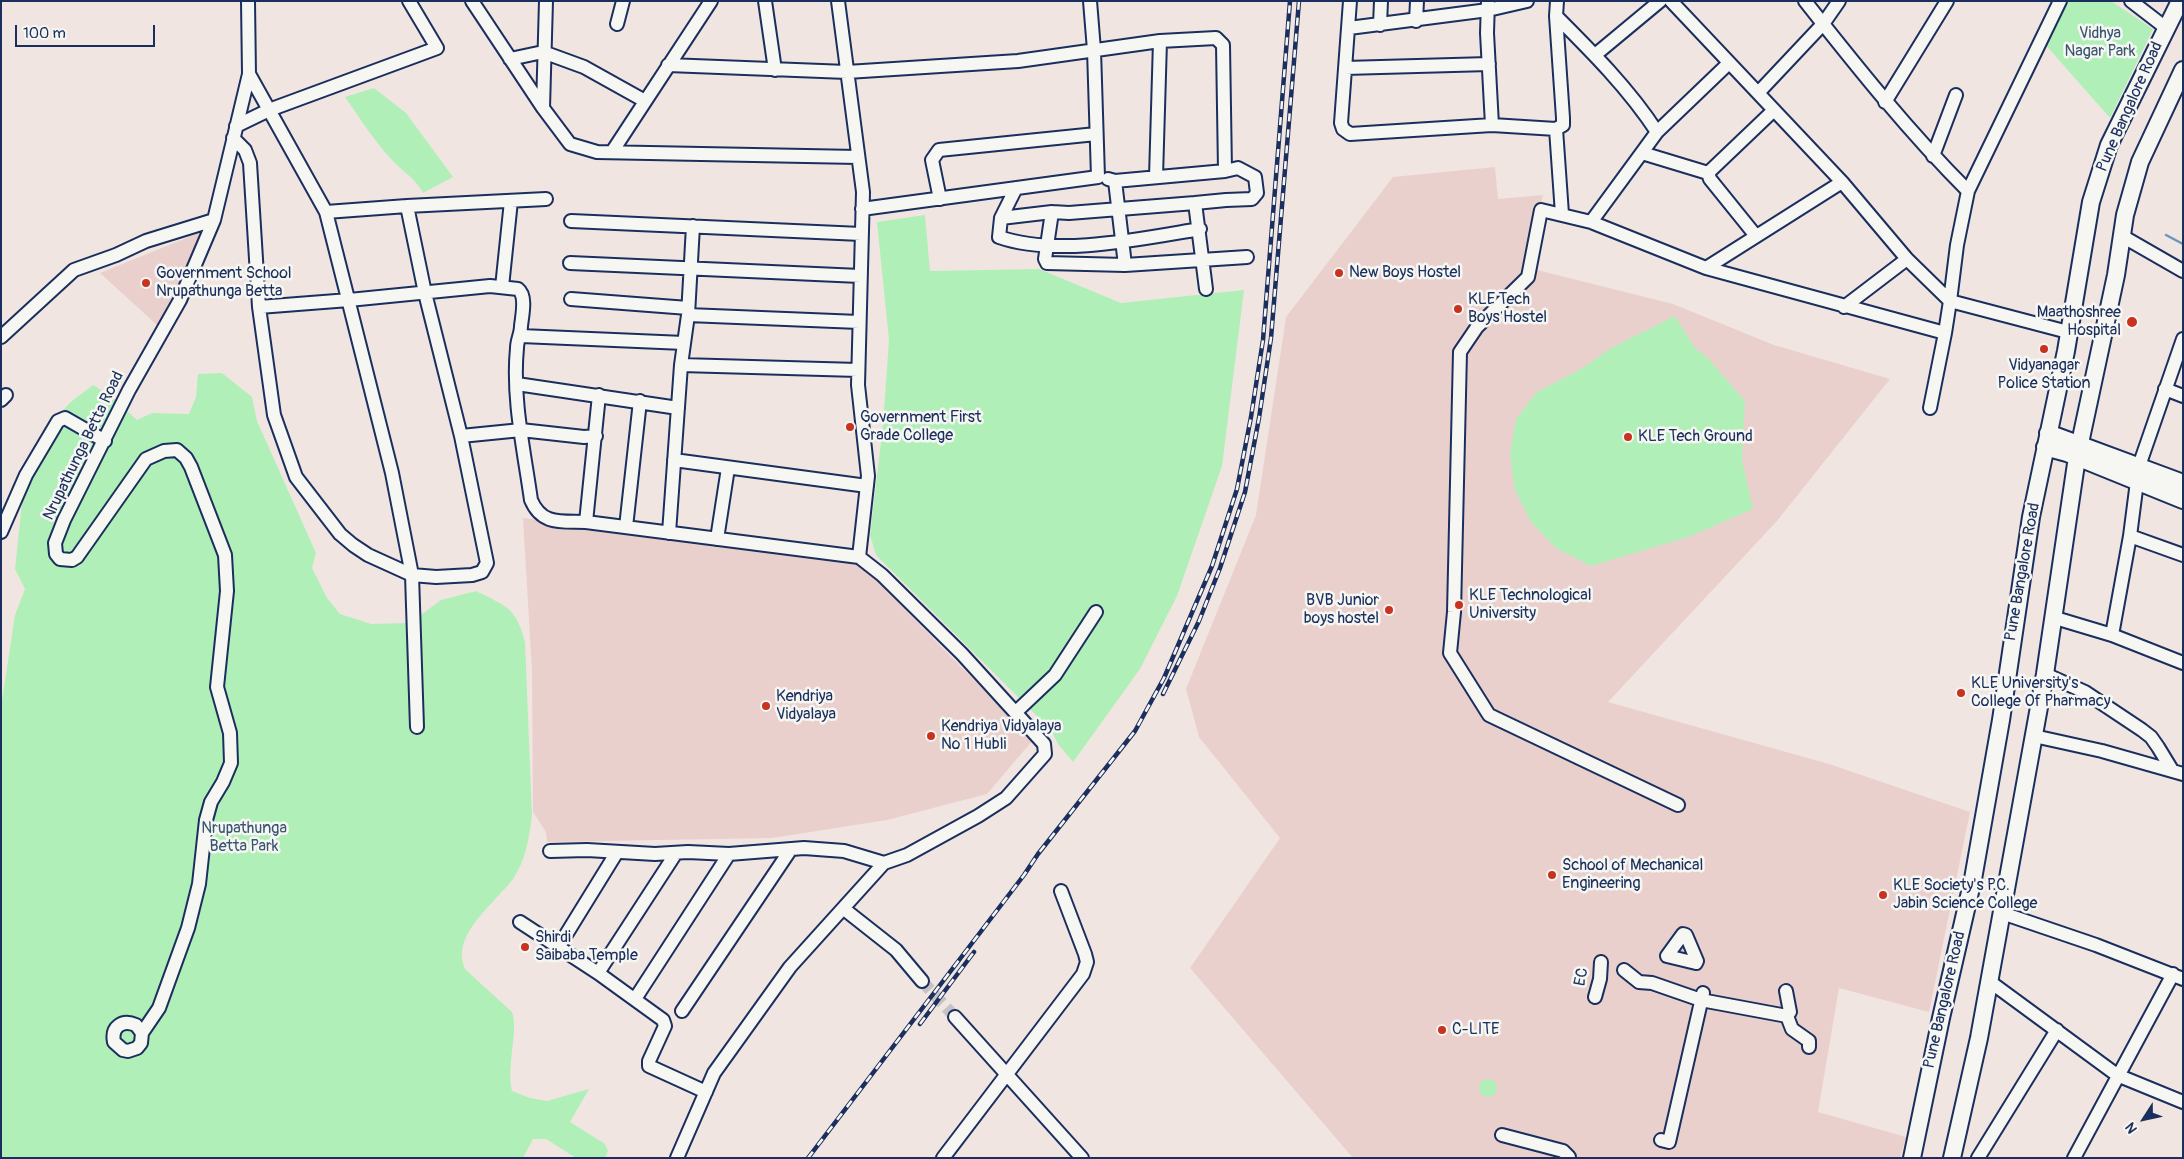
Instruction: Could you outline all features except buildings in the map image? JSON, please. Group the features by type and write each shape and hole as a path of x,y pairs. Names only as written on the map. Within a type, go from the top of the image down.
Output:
{"main road":[{"name":"Pune Bangalore Road","path":"1916,1156 1940,1018 1973,879 1999,729 2031,517 2062,372 2091,202 2099,175 2122,116 2180,1"},
{"name":"Pune Bangalore Road","path":"1952,1158 1979,1038 2002,913 2045,674 2052,617 2067,537 2079,451 2114,284 2125,215 2140,162 2183,70"},
{"path":"2046,440 2138,474 2183,500"},
{"path":"2138,474 2183,482"}],"street":[{"name":"Nrupathunga Betta Road","path":"142,1033 159,1008 188,928 199,884 206,820 211,802 223,782 231,763 230,733 217,687 227,591 225,555 191,467 186,458 177,450 164,451 146,460 77,557 72,560 60,559 56,554 55,543 73,502 129,390 180,300 214,220 248,74 248,1"},
{"path":"407,206 424,293 461,436 487,563 486,568 482,572 472,575 436,577 412,575 353,545 324,515 296,477 274,416 259,307 250,164 235,132 269,111 437,48 409,1"},
{"path":"472,1 543,108 570,144 597,152 858,158"},
{"path":"543,108 543,52 546,1"},
{"path":"617,24 623,1"},
{"path":"612,152 711,1"},
{"path":"765,1 775,70"},
{"path":"838,1 863,192 858,370 868,476 859,557"},
{"path":"1090,1 1094,50 1098,177"},
{"path":"1350,1 1341,123 1343,129 1350,134 1492,126 1556,129 1563,125 1556,16 1557,1"},
{"path":"1380,25 1382,1"},
{"path":"1416,21 1417,1"},
{"path":"1349,28 1416,21 1488,6 1527,1"},
{"path":"1595,55 1660,1"},
{"path":"1671,1 1842,182 1907,259 1950,301 2068,332"},
{"path":"1805,1 1885,102 1933,156 1968,191"},
{"path":"1758,93 1823,24 1838,1"},
{"path":"1885,102 1947,1"},
{"path":"1930,408 1945,333 1957,246 1968,191 2060,1"},
{"path":"2131,1 2166,28"},
{"path":"1488,6 1488,64 1492,126"},
{"path":"1556,16 1595,55 1647,116 1657,132"},
{"path":"668,65 847,72 1018,62 1160,41 1216,38 1222,42 1225,171"},
{"path":"1156,177 1160,41"},
{"path":"510,59 543,52 584,67 645,101"},
{"path":"1592,222 1657,132 1729,62"},
{"path":"1345,68 1488,64"},
{"path":"248,74 326,212 349,300 392,472 412,575 417,728"},
{"path":"1933,156 1956,95"},
{"path":"1708,173 1774,110"},
{"path":"1556,129 1562,214"},
{"path":"940,199 932,160 939,150 1096,134"},
{"path":"1642,153 1708,173"},
{"path":"862,209 1098,177 1115,180 1225,171 1238,168 1254,177 1257,186 1254,198 1069,213 1052,212 1001,218"},
{"path":"1708,173 1710,179 1756,236"},
{"path":"1115,180 1125,265"},
{"path":"1706,268 1842,182"},
{"path":"1016,188 1001,218 999,237 1048,246 1122,242 1200,229"},
{"path":"326,212 546,199"},
{"path":"502,287 511,201"},
{"path":"1195,203 1200,229 1206,290"},
{"path":"1678,805 1489,716 1450,653 1454,612 1460,352 1477,327 1528,277 1541,210 1592,222 1706,268 1945,333"},
{"path":"1052,212 1045,260 1048,264 1125,265 1247,257"},
{"path":"1,336 74,270 116,255 146,240 214,220"},
{"path":"571,221 861,234"},
{"path":"669,533 681,365 692,267 693,226"},
{"path":"2122,236 2183,271"},
{"path":"1844,307 1907,259"},
{"path":"570,263 860,276"},
{"path":"259,307 502,287 518,289 522,294 521,336 517,346 517,384 521,430 531,500 535,509 547,520 586,522 859,557 882,575 962,654 1016,712 1046,748 1045,754 1006,798 978,816 907,855 884,863 790,967 714,1073 677,1158"},
{"path":"571,299 688,312 859,322"},
{"path":"521,336 684,343"},
{"path":"2112,635 2130,536 2138,474 2183,339"},
{"path":"681,365 858,370"},
{"path":"517,384 678,408"},
{"path":"2165,389 2183,396"},
{"path":"586,522 599,395"},
{"path":"626,527 640,401"},
{"path":"1,532 26,475 58,421 64,418 105,441"},
{"path":"461,436 521,430 596,436"},
{"path":"674,460 867,486"},
{"path":"717,539 728,468"},
{"path":"2130,536 2183,555"},
{"path":"1016,712 1055,675 1096,612"},
{"path":"2052,617 2112,635 2183,663"},
{"path":"2045,674 2085,692 2142,730 2152,738 2177,772"},
{"path":"2034,736 2102,751 2177,772"},
{"path":"550,851 587,850 655,854 729,854 791,849 844,851 884,863"},
{"path":"682,1011 791,849"},
{"path":"559,946 617,852"},
{"path":"598,972 676,853"},
{"path":"635,999 729,854"},
{"path":"944,1158 1086,969 1086,954 1061,891"},
{"path":"844,909 896,950 922,981"},
{"path":"2002,913 2096,945 2178,977 2117,1075 2074,1158"},
{"path":"520,922 598,972 663,1020 664,1024 648,1061 649,1066 706,1092"},
{"name":"EC","path":"1595,997 1600,979 1601,962"},
{"path":"1624,970 1639,982 1652,983 1702,997 1787,1016"},
{"path":"1989,981 2117,1075 2142,1087 2183,1102"},
{"path":"1786,991 1790,1012 1787,1016"},
{"path":"1661,1140 1669,1142 1702,997"},
{"path":"1787,1016 1792,1029 1809,1041 1809,1047"},
{"path":"955,1017 1007,1072 1082,1158"},
{"path":"1978,1158 2057,1030"},
{"path":"1502,1135 1563,1151 1570,1156"}],"shaded area":[{"name":"KLE Technological University","path":"1495,167 1498,199 1543,195 1525,267 1673,304 1774,345 1890,379 1777,521 1608,702 1829,764 1970,812 1929,1012 1839,988 1818,1112 1906,1137 1900,1158 1353,1158 1190,968 1280,838 1199,737 1186,689 1256,515 1286,317 1393,177"},
{"name":"Government School Nrupathunga Betta","path":"199,233 200,245 178,292 158,326 100,273"},
{"name":"Kendriya Vidyalaya","path":"523,518 859,563 1033,740 987,794 887,820 772,838 547,842 546,832 533,812 532,671"}],"green space":[{"name":"Vidhya Nagar Park","path":"2064,1 2111,1 2153,29 2110,118 2043,42"},
{"path":"374,88 406,113 453,177 423,193 413,180 385,153 345,97"},
{"path":"925,215 930,271 1039,269 1121,303 1244,290 1222,466 1177,596 1140,669 1073,762 1058,744 1051,730 876,555 870,535 883,425 889,340 877,222"},
{"name":"KLE Tech Ground","path":"1675,316 1695,348 1707,357 1745,401 1742,460 1753,509 1688,537 1591,566 1556,548 1531,522 1515,490 1510,454 1516,419 1537,392 1581,369 1613,347"},
{"name":"Nrupathunga Betta Park","path":"222,373 252,397 257,421 316,553 312,568 327,598 340,614 371,624 410,623 441,600 476,591 502,604 518,621 525,642 532,816 530,832 524,857 517,872 468,933 463,945 462,958 466,970 512,1012 514,1028 510,1071 512,1091 530,1098 547,1101 589,1089 570,1122 605,1144 608,1151 605,1158 576,1158 546,1139 533,1139 523,1158 1,1158 1,707 15,615 25,589 15,569 25,474 45,428 72,401 93,385 111,396 137,420 152,413 189,414 196,397 198,374"},
{"path":"1484,1079 1492,1079 1497,1084 1495,1095 1484,1097 1479,1092 1479,1084"}],"waterway":[{"path":"2166,235 2183,244"}],"tunnel":[{"path":"922,981 955,1017"}],"railway":[{"path":"808,1158 1024,875 1038,854 1135,731 1164,678 1212,566 1237,489 1263,340 1290,1"},
{"path":"1163,694 1199,621 1220,568 1245,492 1271,338 1299,1"},
{"path":"920,1024 974,952"}],"place":[{"name":"New Boys Hostel","path":"1339,273"},
{"name":"Government School Nrupathunga Betta","path":"146,283"},
{"name":"KLE Tech Boys Hostel","path":"1458,309"},
{"name":"Maathoshree Hospital","path":"2132,322"},
{"name":"Vidyanagar Police Station","path":"2044,349"},
{"name":"Government First Grade College","path":"850,427"},
{"name":"KLE Tech Ground","path":"1628,437"},
{"name":"KLE Technological University","path":"1459,605"},
{"name":"BVB Junior boys hostel","path":"1389,610"},
{"name":"KLE University's College Of Pharmacy","path":"1961,693"},
{"name":"Kendriya Vidyalaya","path":"766,706"},
{"name":"Kendriya Vidyalaya No 1 Hubli","path":"931,736"},
{"name":"School of Mechanical Engineering","path":"1552,875"},
{"name":"KLE Society's P.C. Jabin Science College","path":"1883,895"},
{"name":"Shirdi Saibaba Temple","path":"525,947"},
{"name":"C-LITE","path":"1442,1030"}]}
